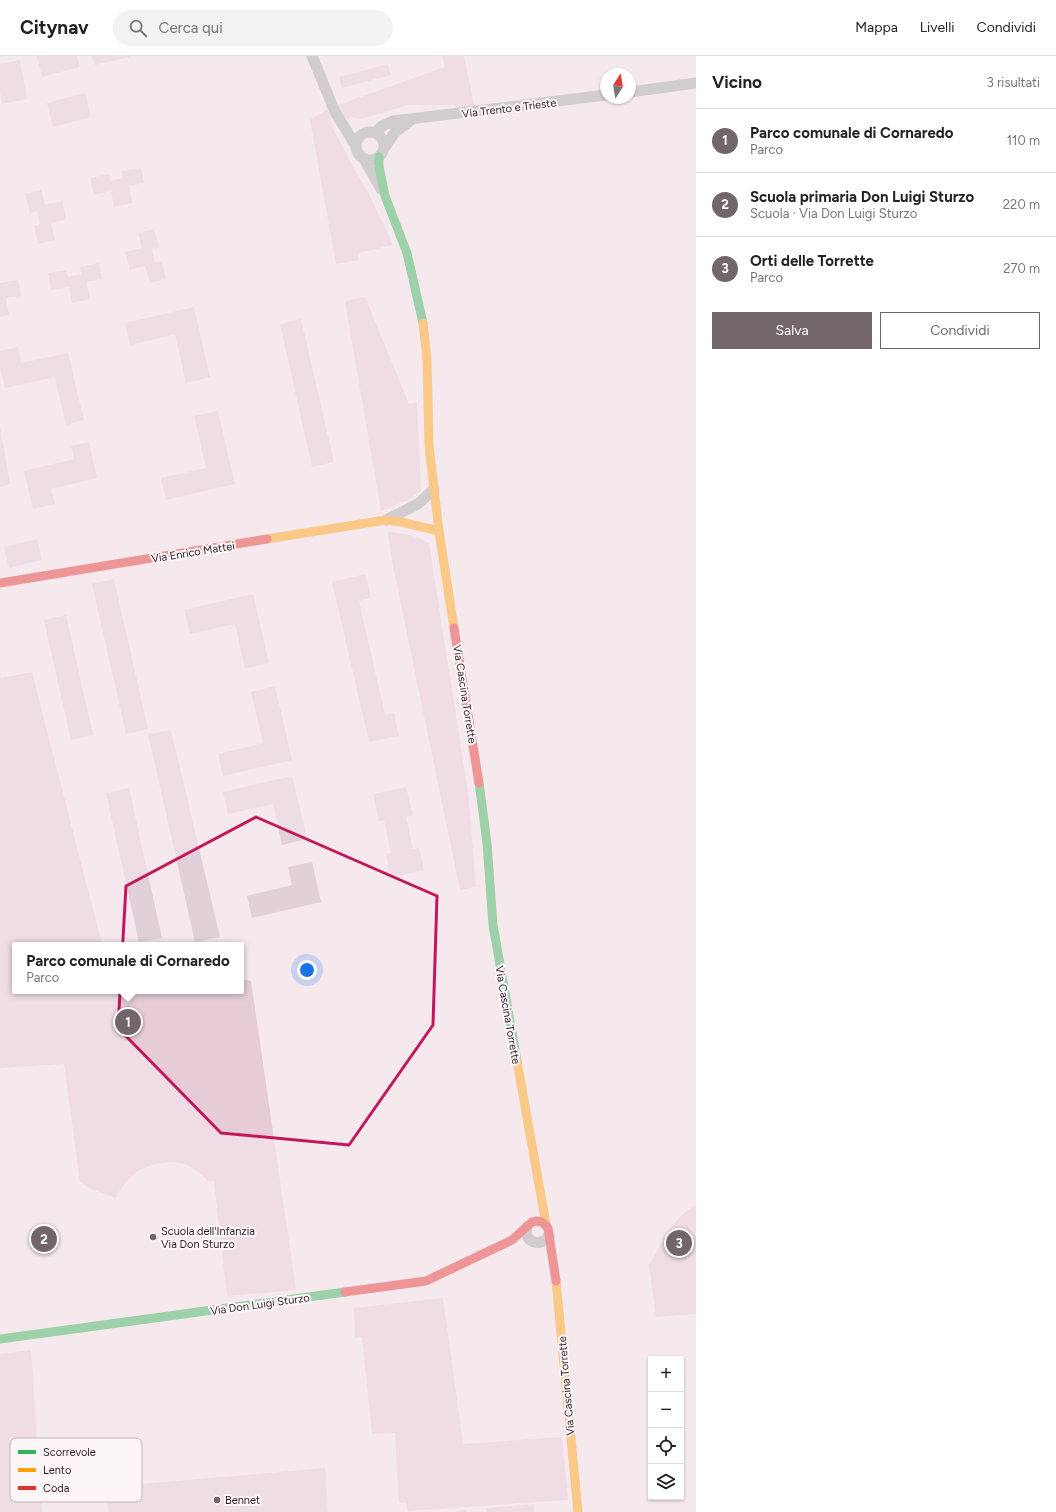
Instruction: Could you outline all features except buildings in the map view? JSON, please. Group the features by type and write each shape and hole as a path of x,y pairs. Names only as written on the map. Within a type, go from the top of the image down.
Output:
{"street":[{"path":"312,56 335,112 356,146 358,153 364,158 372,160 382,152 383,138 376,132 366,132 356,141 356,146"},
{"path":"636,91 696,83"},
{"name":"Via Trento e Trieste","path":"376,132 388,123 600,96"},
{"path":"339,118 362,134"},
{"name":"Via Trento e Trieste","path":"382,152 395,132 411,120"},
{"name":"Via Cascina Torrette","path":"382,152 379,167 385,196"},
{"name":"Via Cascina Torrette","path":"364,158 385,196 408,253 422,322 427,359 429,446 439,531 480,789 487,843 493,925 557,1285 578,1512"},
{"name":"Via Enrico Mattei","path":"386,520 418,504 434,489"},
{"name":"Via Enrico Mattei","path":"0,583 386,520 408,523 439,531"},
{"name":"Via Cascina Torrette","path":"530,1224 541,1195"},
{"path":"534,1242 545,1241 547,1230 540,1221 530,1224 526,1234 534,1242 553,1259"},
{"name":"Via Don Luigi Sturzo","path":"0,1340 426,1281 512,1240 530,1224"},
{"name":"Via Don Luigi Sturzo","path":"512,1240 534,1242"}],"highlighted area":[{"path":"256,817 437,896 433,1025 349,1145 221,1133 118,1028 126,886"}],"shaded area":[{"path":"442,56 464,56 475,110 457,112 455,105 408,105 361,119 350,117 348,120 343,115 338,105 445,67"},
{"path":"328,109 333,129 368,192 393,245 358,253 358,260 336,264 310,120"},
{"path":"365,297 409,404 417,402 421,491 407,500 381,511 345,301"},
{"path":"0,427 10,484 0,487"},
{"path":"388,532 411,535 429,543 468,792 476,887 460,890 392,561"},
{"path":"32,672 101,942 12,942 12,994 244,994 244,980 251,981 296,1290 227,1296 214,1181 209,1182 197,1171 186,1165 169,1162 146,1167 134,1174 124,1184 115,1198 89,1188 80,1182 64,1064 0,1068 0,673 1,678"},
{"path":"696,1205 696,1314 656,1317 649,1265 675,1223 688,1210"},
{"path":"443,1298 463,1444 562,1437 568,1500 407,1511 406,1502 399,1503 395,1433 372,1434 362,1337 355,1338 354,1308"},
{"path":"31,1350 37,1438 10,1438 10,1502 41,1502 42,1512 0,1512 0,1354"}],"traffic: fast":[{"path":"379,157 379,167 385,196 407,253 423,323"},
{"path":"479,783 487,843 493,925 517,1061"},
{"path":"0,1339 345,1292"}],"traffic: slow":[{"path":"423,323 427,359 429,446 439,531 454,628"},
{"path":"267,539 386,520 439,531"},
{"path":"517,1061 546,1224"},
{"path":"556,1281 578,1512"}],"traffic: jam":[{"path":"0,583 267,539"},
{"path":"454,628 479,783"},
{"path":"345,1292 426,1281 512,1240 532,1222 537,1221 542,1222 548,1228 556,1281"}],"place":[{"name":"Parco comunale di Cornaredo","path":"128,1022"},
{"name":"Scuola dell'Infanzia Via Don Sturzo","path":"153,1237"},
{"name":"Scuola primaria Don Luigi Sturzo","path":"44,1239"},
{"name":"Orti delle Torrette","path":"679,1243"},
{"name":"Bennet","path":"217,1500"}]}
